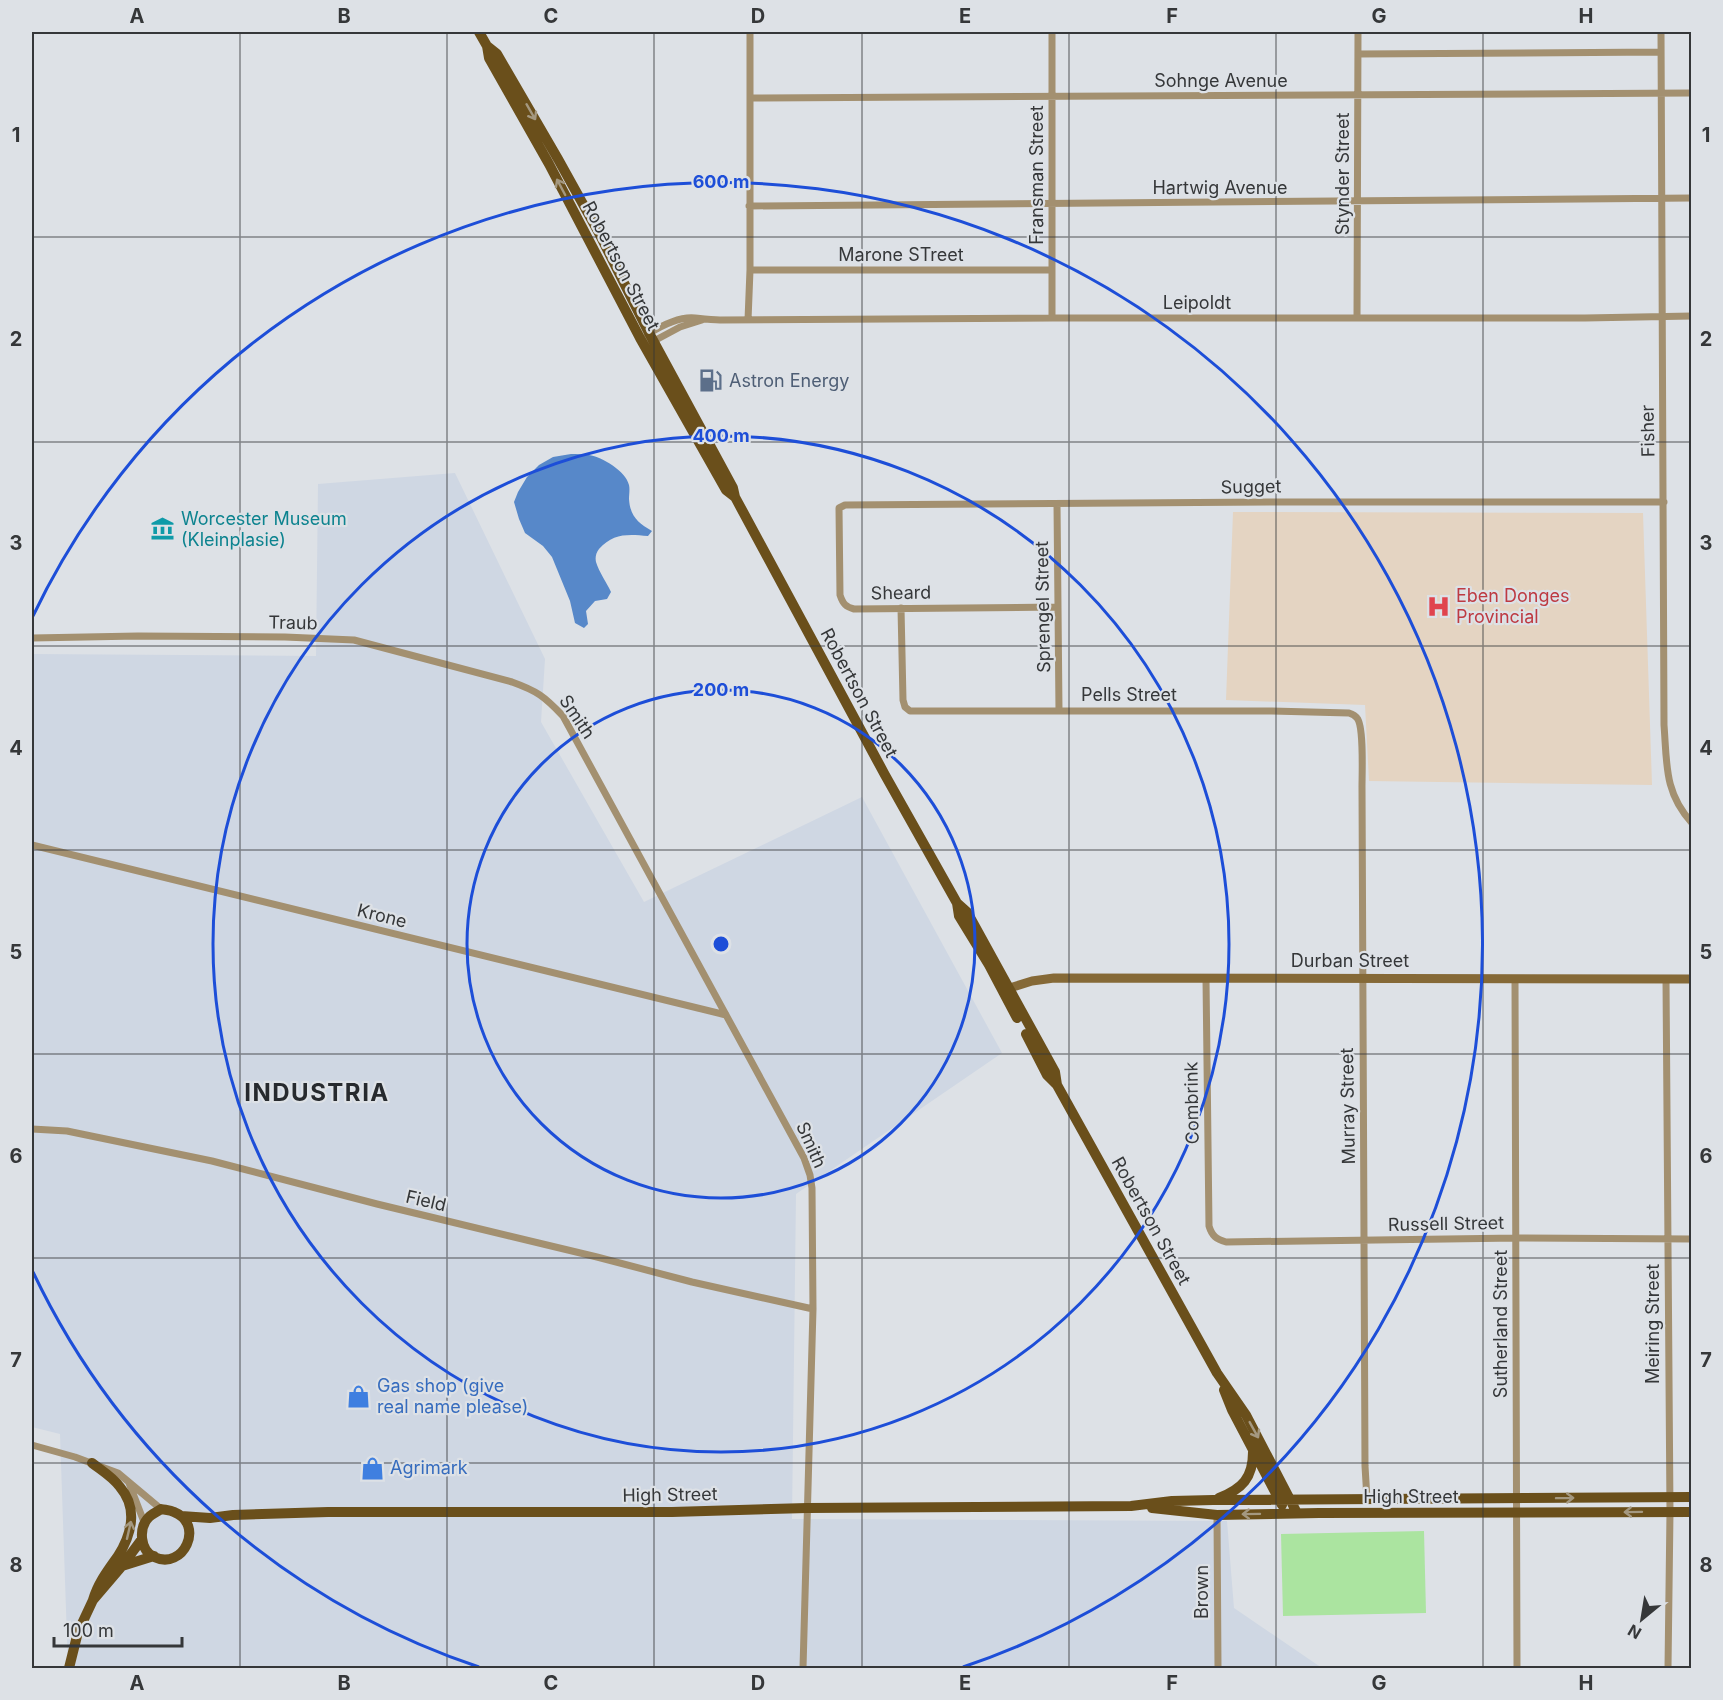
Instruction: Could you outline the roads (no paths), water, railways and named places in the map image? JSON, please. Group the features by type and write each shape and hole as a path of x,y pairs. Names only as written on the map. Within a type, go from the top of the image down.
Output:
{"main road":[{"name":"Robertson Street","path":"479,32 487,46 497,54 599,233 647,340 733,488 735,497 957,903 967,912 1005,989 1024,1016 1055,1072 1057,1085 1217,1373 1246,1414 1267,1453 1284,1500"},
{"name":"Robertson Street","path":"1217,1373 1232,1410 1253,1451 1292,1514"},
{"path":"1213,1500 1235,1491 1245,1482 1252,1467 1253,1451"},
{"path":"69,1668 78,1632 101,1580 128,1537 131,1527 131,1511 121,1487 92,1463"},
{"name":"High Street","path":"1131,1506 1172,1501 1213,1500 1692,1497"},
{"name":"High Street","path":"161,1509 181,1516 210,1518 243,1514 328,1512 672,1512 807,1508 1131,1506 1217,1515 1692,1512"},
{"path":"161,1509 144,1522 142,1530 145,1547 154,1556 174,1558 187,1547 190,1535 189,1526 181,1516"},
{"path":"190,1535 210,1518"},
{"path":"93,1600 142,1539"},
{"path":"122,1566 154,1556"}],"street":[{"path":"748,320 750,32"},
{"name":"Fransman Street","path":"1052,318 1053,32"},
{"name":"Stynder Street","path":"1357,317 1358,32"},
{"name":"Fisher","path":"1661,32 1664,690 1667,768 1673,796 1692,823"},
{"path":"1358,54 1661,52"},
{"name":"Sohnge Avenue","path":"750,98 1692,93"},
{"name":"Hartwig Avenue","path":"750,206 1692,198"},
{"name":"Marone STreet","path":"750,270 1052,270"},
{"name":"Leipoldt","path":"647,340 702,320 1692,316"},
{"name":"Sugget","path":"840,506 1664,501"},
{"name":"Sprengel Street","path":"1057,504 1059,710"},
{"name":"Sheard","path":"840,506 838,510 840,595 846,606 854,609 1058,607"},
{"name":"Pells Street","path":"901,608 903,700 905,707 913,711 1272,711 1354,715"},
{"name":"Traub","path":"32,638 148,636 354,640 512,682 546,698"},
{"name":"Smith","path":"546,698 562,716 804,1158 810,1175 813,1309 803,1668"},
{"name":"Murray Street","path":"1354,715 1359,720 1361,730 1367,1499"},
{"name":"Krone","path":"32,845 726,1015"},
{"name":"Durban Street","path":"1005,989 1032,981 1054,978 1692,979"},
{"name":"Combrink","path":"1206,979 1209,1226"},
{"name":"Sutherland Street","path":"1515,979 1516,1668"},
{"name":"Meiring Street","path":"1666,979 1670,1512 1668,1668"},
{"name":"Field","path":"32,1129 67,1131 200,1158 692,1282 813,1309"},
{"name":"Russell Street","path":"1209,1226 1215,1237 1226,1242 1517,1238 1692,1239"},
{"path":"32,1445 118,1473 161,1509"},
{"path":"128,1480 144,1522"},
{"name":"Brown","path":"1217,1515 1218,1668"}],"water":[{"path":"571,454 594,456 618,470 629,485 629,499 633,514 639,522 652,531 648,536 615,537 599,549 596,562 611,592 607,599 595,601 586,611 588,624 584,628 575,623 570,601 552,557 543,546 525,533 514,502 527,477 539,465 553,457"}],"place":[{"name":"Astron Energy","path":"711,381"},
{"name":"Worcester Museum (Kleinplasie)","path":"163,529"},
{"name":"Eben Donges Provincial","path":"1438,606"},
{"name":"Gas shop (give real name please)","path":"359,1396"},
{"name":"Agrimark","path":"372,1468"}],"district":[{"name":"INDUSTRIA","path":"317,1093"}]}
